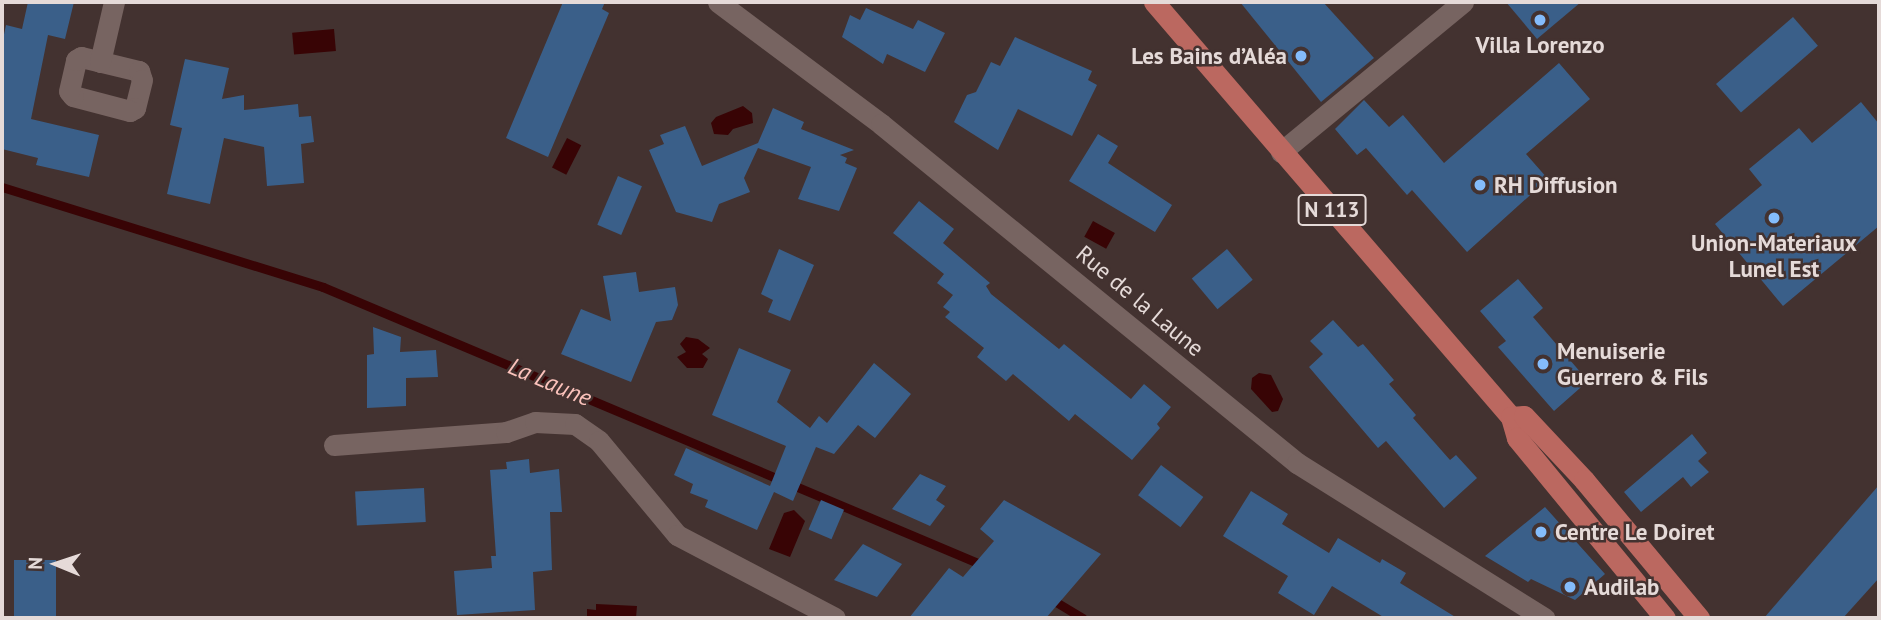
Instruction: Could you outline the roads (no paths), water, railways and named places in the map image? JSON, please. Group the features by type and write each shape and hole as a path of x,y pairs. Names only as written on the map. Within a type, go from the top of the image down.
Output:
{"main road":[{"name":"N 113","path":"1154,2 1511,417 1517,438 1665,618"},
{"name":"N 113","path":"1511,417 1524,416 1581,477 1699,618"},
{"path":"1552,482 1581,477"}],"street":[{"path":"100,62 114,2"},
{"name":"Rue de la Laune","path":"718,2 881,124 1297,463 1456,561 1539,617"},
{"path":"1281,152 1463,2"},
{"path":"334,445 506,432 535,422 575,424 599,441 677,536 835,618"}],"waterway":[{"name":"La Laune","path":"2,187 323,287 985,566"},
{"name":"La Laune","path":"1051,599 1083,618"}],"place":[{"name":"Villa Lorenzo","path":"1540,20"},
{"name":"Les Bains d’Aléa","path":"1301,56"},
{"name":"RH Diffusion","path":"1480,185"},
{"name":"Union-Materiaux Lunel Est","path":"1774,218"},
{"name":"Menuiserie Guerrero & Fils","path":"1543,364"},
{"name":"Centre Le Doiret","path":"1541,532"},
{"name":"Audilab","path":"1570,587"}]}
